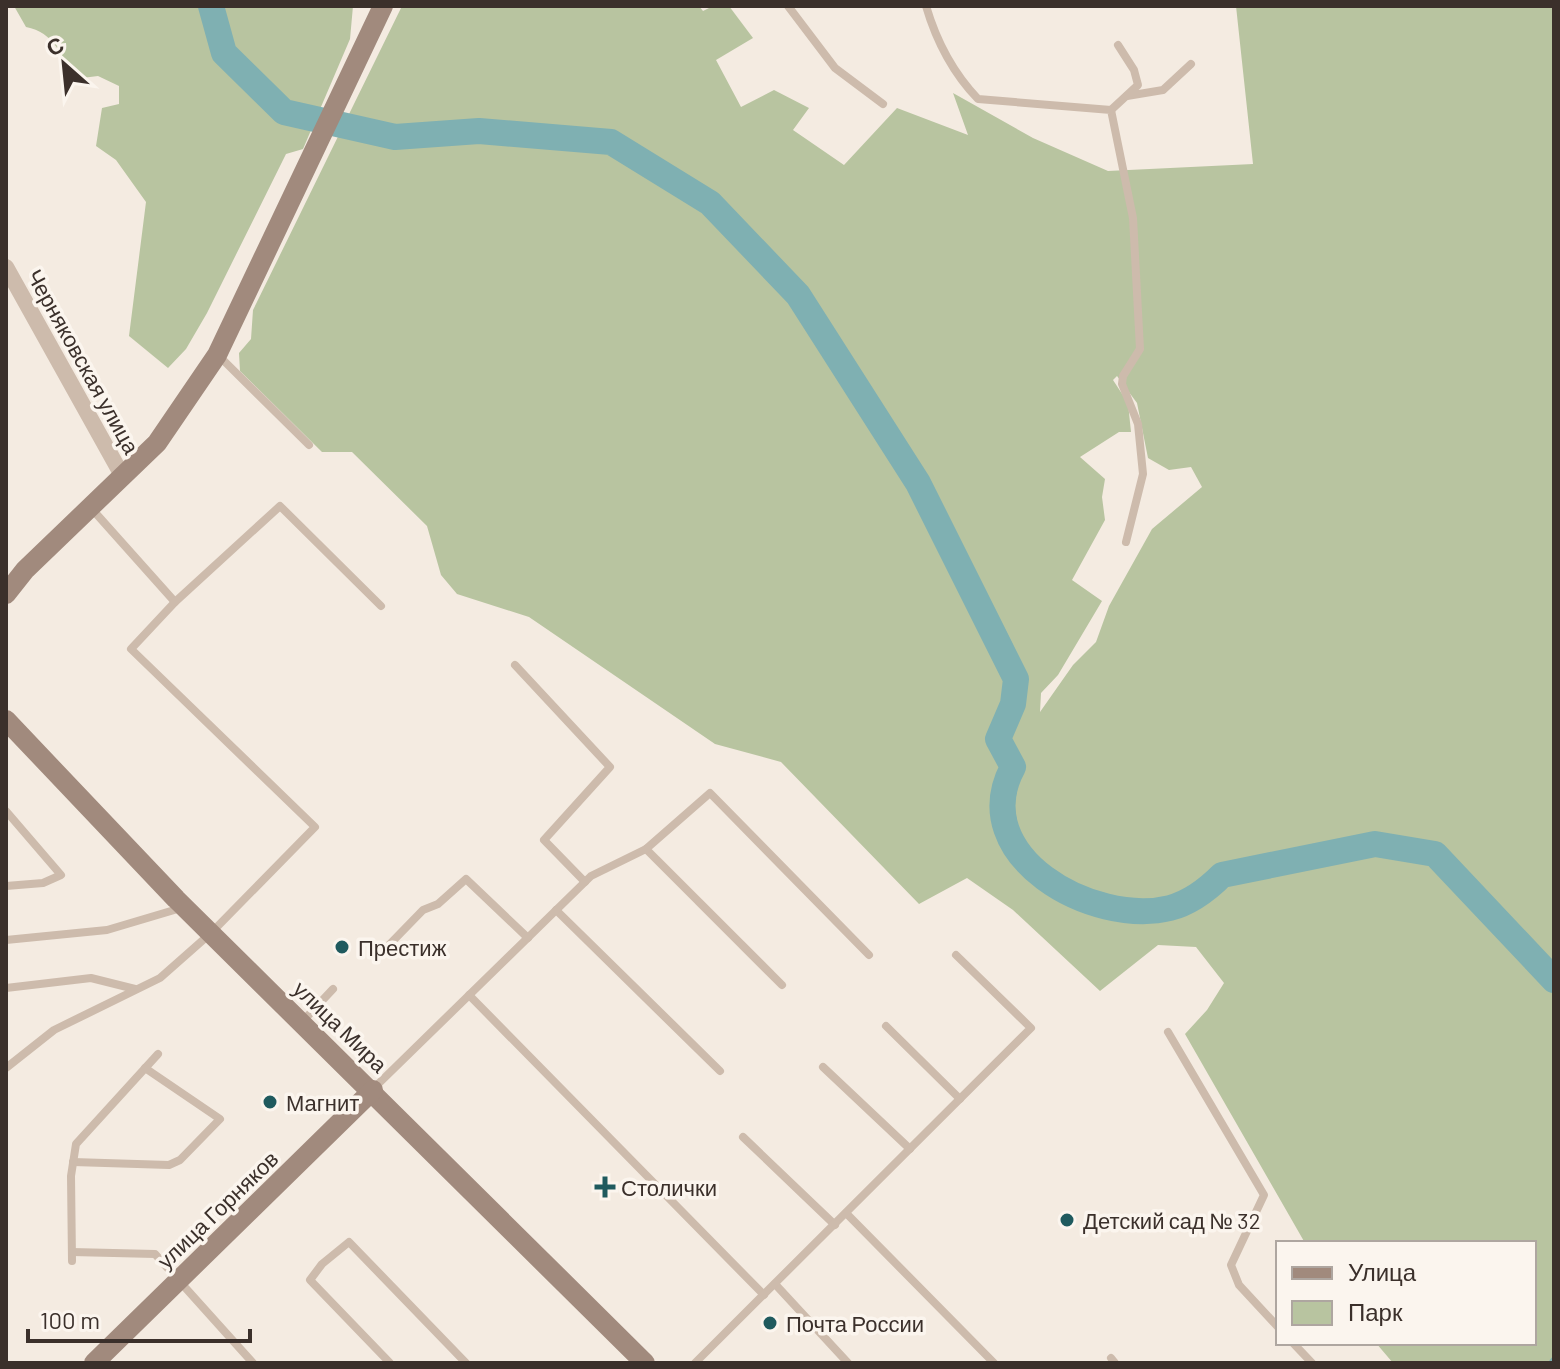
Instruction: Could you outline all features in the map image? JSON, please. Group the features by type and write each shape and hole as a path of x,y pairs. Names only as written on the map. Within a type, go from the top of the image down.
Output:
{"street":[{"path":"6,594 25,570 157,443 217,355 383,6"},
{"name":"Черняковская улица","path":"6,267 123,477"},
{"name":"улица Мира","path":"6,720 184,907 373,1090 640,1361"},
{"name":"улица Горняков","path":"94,1363 373,1090"}],"lane":[{"path":"788,6 835,68 883,104"},
{"path":"926,6 934,33 964,84 978,99 1111,110 1138,85 1134,70 1118,45"},
{"path":"1126,96 1163,90 1191,64"},
{"path":"1111,110 1133,218 1140,349 1123,376 1122,384 1138,424 1143,474 1126,542"},
{"path":"217,355 309,445"},
{"path":"6,1068 54,1030 160,978 211,933 315,827 131,649 175,602 280,506 381,606"},
{"path":"92,508 175,602"},
{"path":"515,665 610,767 544,840 585,882"},
{"path":"373,1090 585,882 646,849 710,793 869,955"},
{"path":"6,811 61,875 43,883 6,886"},
{"path":"646,849 782,985"},
{"path":"387,947 423,910 438,904 466,879 528,938"},
{"path":"6,940 107,930 184,907"},
{"path":"556,910 720,1071"},
{"path":"695,1363 1031,1028 956,955"},
{"path":"6,988 91,978 136,989"},
{"path":"302,1022 333,989"},
{"path":"469,995 764,1295"},
{"path":"886,1026 960,1099"},
{"path":"1168,1032 1264,1195 1231,1265 1239,1285 1276,1325"},
{"path":"158,1054 76,1144 72,1256 155,1254 253,1363"},
{"path":"823,1067 910,1149"},
{"path":"73,1162 169,1165 180,1160 220,1119 145,1068"},
{"path":"743,1137 835,1225"},
{"path":"846,1213 994,1363"},
{"path":"390,1363 310,1280 322,1264 349,1242 466,1363"},
{"path":"775,1284 848,1363"},
{"path":"1295,1345 1312,1363"}],"green space":[{"path":"14,6 353,6 350,39 303,149 286,154 207,313 186,349 168,368 129,336 146,202 116,160 96,146 102,108 119,104 119,86 98,76 74,79 56,46 44,34 26,27"},
{"path":"402,6 699,6 703,11 713,6 729,6 753,38 716,60 741,107 774,90 809,108 793,130 844,165 897,108 968,135 953,93 1033,138 1108,171 1253,164 1236,6 1554,6 1554,1363 1393,1363 1378,1345 1536,1345 1536,1241 1304,1241 1185,1034 1207,1010 1224,983 1196,947 1158,945 1100,991 1013,910 967,878 919,904 781,762 715,744 529,617 457,594 441,575 427,526 352,452 322,452 240,371 239,353 251,339 253,310","holes":["1117,376 1137,403 1148,458 1169,470 1191,467 1202,487 1152,529 1109,606 1096,642 1073,665 1040,712 1041,693 1058,675 1102,601 1072,580 1105,520 1102,497 1105,479 1080,457 1119,432 1131,432 1128,403 1113,380"]}],"waterway":[{"path":"211,6 224,53 284,112 395,137 479,131 611,142 710,203 798,295 918,483 1016,679 1013,704 998,739 1013,767 1003,799 1006,829 1021,856 1045,878 1074,895 1106,906 1139,911 1170,908 1184,903 1222,875 1375,844 1435,854 1554,980"},
{"path":"1550,1363 1554,1358"}],"place":[{"name":"Престиж","path":"342,947"},
{"name":"Магнит","path":"270,1102"},
{"name":"Столички","path":"605,1187"},
{"name":"Детский сад № 32","path":"1067,1220"},
{"name":"Почта России","path":"770,1323"}]}
